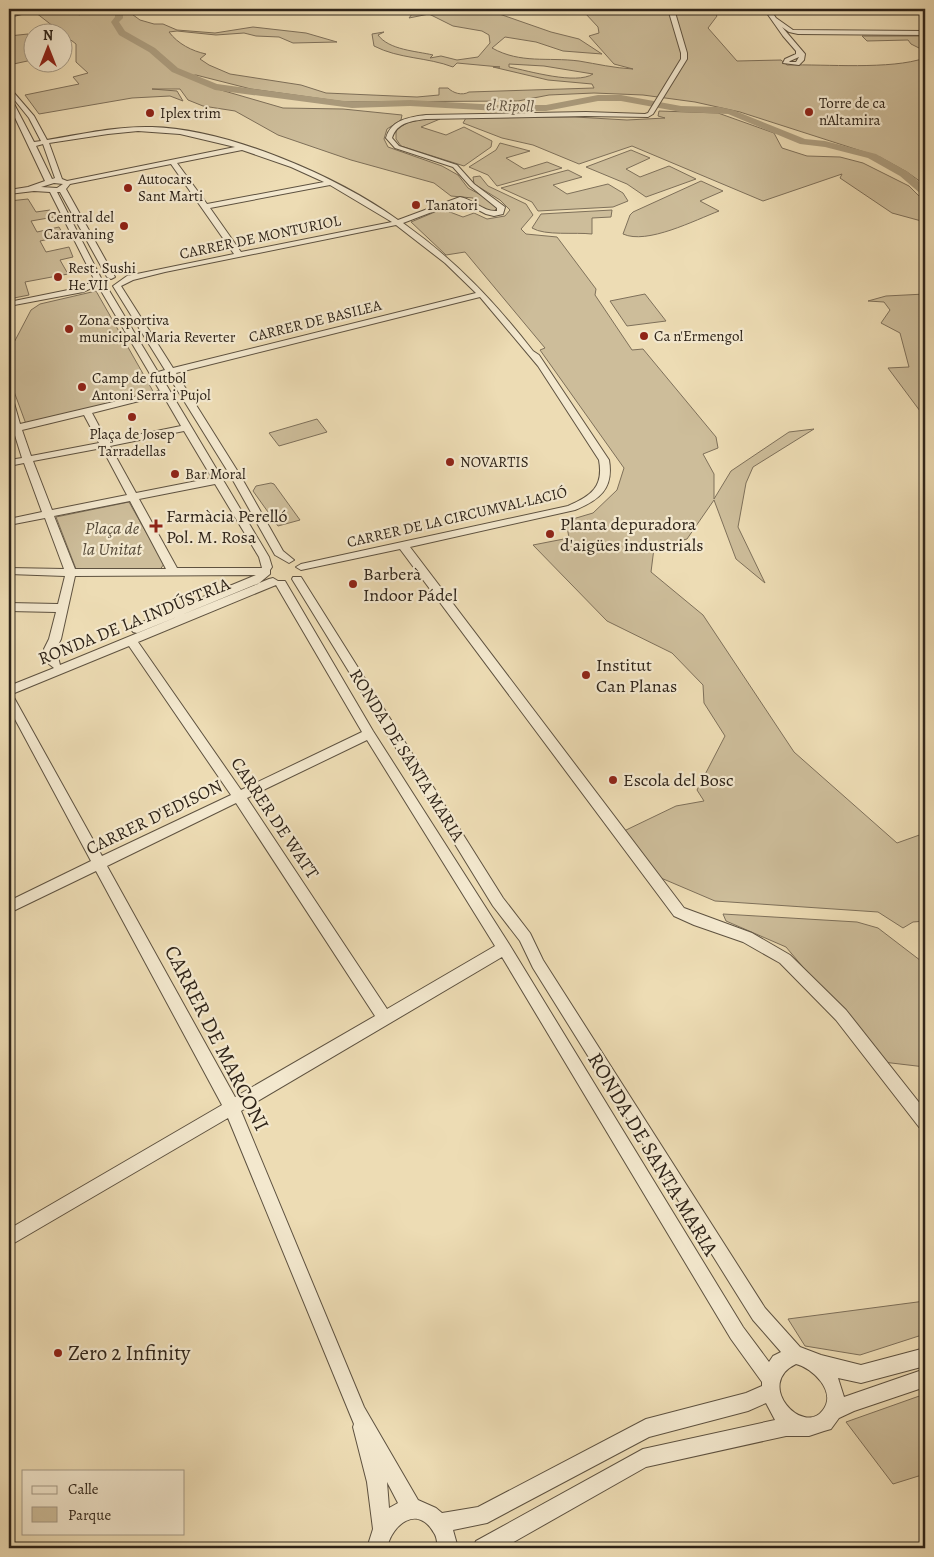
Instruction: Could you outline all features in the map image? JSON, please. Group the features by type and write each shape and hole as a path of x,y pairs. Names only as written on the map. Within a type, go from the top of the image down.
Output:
{"street":[{"name":"CARRER DE MONTURIOL","path":"99,285 396,223 460,199 469,200 475,206 491,214 500,212 501,206 472,185 459,169 397,147 390,141 390,132 394,127 403,122 426,117 586,114 641,117 650,114 684,59 684,53 671,9"},
{"path":"768,9 776,20 790,33 802,57 798,63 787,61 795,58 798,52"},
{"path":"9,15 28,11"},
{"path":"790,33 838,34"},
{"path":"790,33 805,35 925,33"},
{"path":"9,89 32,117 45,142 62,184 116,281 235,475 279,552 289,560 299,573"},
{"path":"9,100 13,104 33,144 45,184 53,190 62,184"},
{"name":"CARRER DE LA CIRCUMVAL·LACIÓ","path":"33,144 121,131 152,129 185,133 243,148 289,164 320,176 364,200 413,233 482,294 542,365 601,454 606,467 605,480 602,487 592,498 571,508 403,545 299,573 270,576"},
{"path":"9,192 30,189 45,184 62,184 243,148"},
{"path":"173,162 239,256"},
{"path":"205,208 331,183"},
{"name":"RONDA DE SANTA MARIA","path":"53,190 99,285 156,375 264,557 270,576 285,594 369,734 503,947 770,1385"},
{"path":"9,304 99,285"},
{"name":"CARRER DE BASILEA","path":"156,375 482,294"},
{"path":"17,428 166,392"},
{"path":"9,403 27,459 71,573 63,608 50,649 55,664"},
{"path":"87,412 174,573"},
{"path":"9,463 187,428"},
{"path":"9,522 218,480"},
{"path":"403,545 662,892 679,912 747,938 785,959 841,1015 925,1122"},
{"path":"9,571 270,576 276,562 289,560"},
{"name":"RONDA DE SANTA MARIA","path":"299,573 498,902 524,937 538,964 759,1314 795,1355"},
{"name":"RONDA DE LA INDÚSTRIA","path":"9,691 130,641 270,576"},
{"name":"RONDA DE LA INDÚSTRIA","path":"9,683 270,576"},
{"path":"9,607 63,608"},
{"name":"CARRER DE WATT","path":"130,641 238,797 385,1018"},
{"name":"CARRER DE MARCONI","path":"9,698 232,1108 358,1413 412,1509"},
{"name":"CARRER D'EDISON","path":"9,907 369,734"},
{"path":"9,1238 503,947 510,952 519,952 525,947 524,937"},
{"path":"806,1427 793,1424 783,1416 774,1404 770,1385 778,1362 786,1357 795,1355 808,1358 819,1364 861,1374 925,1357"},
{"path":"483,1548 511,1534 643,1458 786,1427 816,1426 826,1420 832,1412 835,1400 834,1388 819,1364"},
{"path":"832,1412 852,1403 925,1378"},
{"path":"439,1523 480,1516 646,1428 748,1402 770,1385"},
{"name":"CARRER DE MARCONI","path":"358,1413 377,1482 382,1528"},
{"path":"376,1548 382,1528 391,1517 412,1509 424,1511 439,1523 445,1534 448,1548"}],"green space":[{"path":"31,9 72,9 79,15 86,9 125,9 140,20 154,24 163,24 177,30 215,33 253,27 306,33 337,42 293,43 279,37 256,36 244,33 216,35 177,31 169,32 186,46 206,54 200,59 230,74 301,85 326,93 417,97 439,95 439,88 448,88 455,93 461,94 469,92 594,88 592,84 548,80 493,67 500,67 457,63 453,67 433,61 403,56 374,46 372,34 384,32 378,35 396,47 433,55 430,58 441,56 457,60 478,57 490,43 489,35 482,31 453,26 429,14 409,18 416,9 485,9 551,32 579,39 602,54 563,51 536,42 505,37 492,48 513,56 579,61 633,69 614,64 589,36 599,33 598,27 585,13 593,9 712,9 717,16 708,28 737,61 781,60 787,65 858,66 911,62 925,58 925,185 907,172 880,157 740,112 695,102 643,95 594,93 549,95 518,101 345,102 251,89 196,75 188,76 214,88 283,108 343,109 402,115 401,120 387,129 384,139 388,147 442,166 458,175 468,188 490,200 497,208 491,211 479,206 473,198 451,196 434,183 351,160 278,135 235,111 203,106 188,100 180,89 152,89 177,91 183,101 170,96 132,98 39,114 25,95 79,84 73,77 88,73 76,62 76,44 72,41 72,22 48,22","holes":["509,64 544,66 593,74 585,77 564,78 509,67"]},
{"path":"22,35 22,62 9,65 9,36"},
{"path":"862,36 924,36 925,51 911,44 908,40 867,41"},
{"path":"659,111 718,113 774,133 782,148 807,156 840,157 863,163 909,186 925,202 925,222 892,213 840,178 842,174 763,201 632,146 579,164 533,145 502,138 463,123 466,118 575,117 627,120 665,118 658,116"},
{"path":"424,119 440,119 421,127 446,135 464,127 492,141 491,147 464,166 401,146 396,139 396,131 405,124"},
{"path":"500,143 530,151 506,158 524,169 547,162 562,168 497,186 488,175 469,167 496,150"},
{"path":"631,150 650,158 626,169 640,177 669,166 696,179 646,197 627,184 586,167"},
{"path":"568,170 582,177 553,185 567,194 608,184 623,193 628,201 613,207 538,211 532,202 501,188"},
{"path":"480,176 488,186 526,204 533,215 521,229 526,234 557,237 596,289 595,295 632,350 643,349 716,437 718,448 703,454 714,474 714,499 731,471 789,432 814,429 753,467 746,483 738,527 765,583 736,559 714,500 687,539 654,548 651,572 703,615 794,752 897,843 925,833 925,921 913,922 903,928 878,912 715,901 661,878 624,831 676,806 704,801 697,790 725,736 704,703 703,685 672,653 607,621 533,545 569,538 566,521 593,513 617,490 624,468 540,350 545,348 465,252 446,255 411,222 442,209 463,217 474,213 487,219 505,216 510,210 500,200 474,184 473,177"},
{"path":"701,181 723,191 700,201 719,211 658,234 633,237 623,234 633,212"},
{"path":"28,199 36,212 50,210 54,217 31,221 37,232 59,227 64,236 40,241 46,252 69,247 73,257 60,260 68,274 25,282 29,295 9,299 9,201"},
{"path":"612,210 611,217 592,218 592,234 552,233 532,228 541,214"},
{"path":"96,291 154,393 26,424 9,378 9,352 31,310 40,304"},
{"path":"645,294 666,321 627,326 610,301"},
{"path":"925,294 925,410 920,411 888,368 909,367 900,333 881,323 890,310 884,302 868,301 886,296"},
{"path":"317,419 327,432 279,446 269,433"},
{"path":"274,484 300,520 278,526 253,491 256,486"},
{"name":"Plaça de la Unitat","path":"129,502 164,564 159,571 76,569 56,517"},
{"path":"723,914 857,922 878,928 925,964 925,1067 883,1062 786,947 726,921"},
{"path":"925,1301 925,1334 860,1355 805,1346 788,1319"},
{"path":"925,1394 925,1474 893,1484 846,1422"}],"waterway":[{"name":"el Ripoll","path":"114,9 119,12 119,18 115,22 122,33 152,50 175,70 215,87 352,105 410,103 499,108 546,108 598,98 621,98 681,109 719,110 730,112 803,142 825,144 872,156 904,174 925,192"}],"place":[{"name":"Torre de ca n'Altamira","path":"809,112"},
{"name":"Iplex trim","path":"150,113"},
{"name":"Autocars Sant Marti","path":"128,188"},
{"name":"Tanatori","path":"416,205"},
{"name":"Central del Caravaning","path":"124,226"},
{"name":"Rest. Sushi He VII","path":"58,277"},
{"name":"Zona esportiva municipal Maria Reverter","path":"69,329"},
{"name":"Ca n'Ermengol","path":"644,336"},
{"name":"Camp de futbol Antoni Serra i Pujol","path":"82,387"},
{"name":"Plaça de Josep Tarradellas","path":"132,417"},
{"name":"NOVARTIS","path":"450,462"},
{"name":"Bar Moral","path":"175,474"},
{"name":"Farmàcia Perelló Pol. M. Rosa","path":"156,526"},
{"name":"Planta depuradora d'aigües industrials","path":"550,534"},
{"name":"Barberà Indoor Pádel","path":"353,584"},
{"name":"Institut Can Planas","path":"586,675"},
{"name":"Escola del Bosc","path":"613,780"},
{"name":"Zero 2 Infinity","path":"58,1353"}]}
